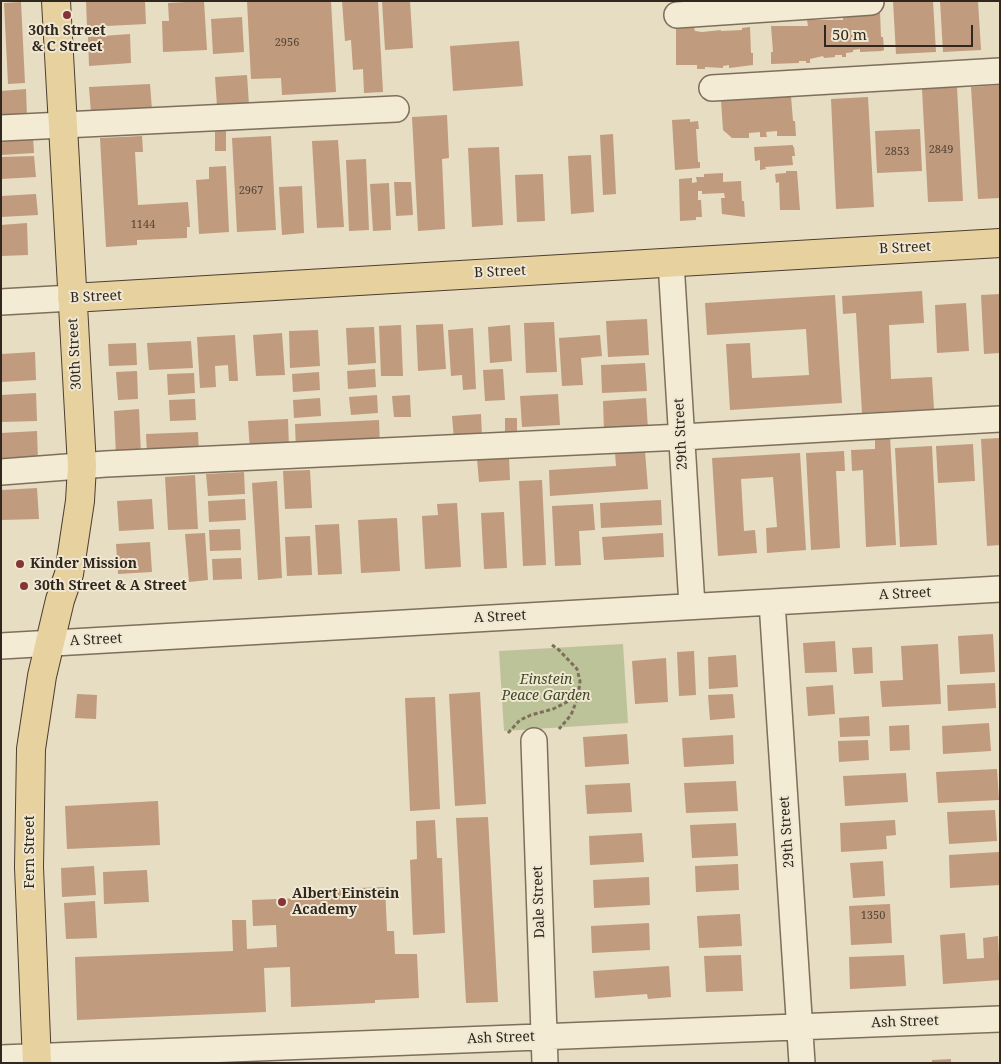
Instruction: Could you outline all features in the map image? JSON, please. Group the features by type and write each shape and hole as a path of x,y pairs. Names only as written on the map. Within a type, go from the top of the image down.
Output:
{"main road":[{"name":"30th Street","path":"50,643 60,600 69,574 80,501 82,466 56,1"},
{"name":"B Street","path":"72,298 1000,242"},
{"name":"Fern Street","path":"36,1060 29,867 31,749 42,676 50,643"}],"street":[{"path":"677,15 871,2"},
{"path":"712,88 1000,71"},
{"path":"1,128 396,109"},
{"name":"29th Street","path":"671,262 692,606"},
{"name":"B Street","path":"1,302 72,298"},
{"path":"1,472 82,466 682,438 1000,420"},
{"name":"A Street","path":"1,646 1000,589"},
{"name":"29th Street","path":"772,602 798,1027 802,1063"},
{"name":"Dale Street","path":"534,741 545,1063"},
{"name":"Ash Street","path":"1,1058 36,1060 294,1055 544,1037 1000,1019"}],"path":[{"path":"552,645 578,669 580,681 578,697 571,715 559,729"},
{"path":"508,733 520,720 553,709 578,697"}],"green space":[{"name":"Einstein Peace Garden","path":"623,644 628,723 504,731 499,651"}],"building":[{"path":"86,1 145,1 146,24 87,27"},
{"path":"204,1 207,50 163,52 162,21 169,21 168,3"},
{"path":"247,1 331,1 336,92 282,95 281,78 251,79"},
{"path":"342,1 378,1 383,92 364,93 363,69 353,70 351,40 345,41"},
{"path":"382,1 410,1 413,48 385,50"},
{"path":"893,1 933,1 936,52 896,54"},
{"path":"940,1 978,1 981,50 943,52"},
{"path":"21,2 25,83 8,84 4,3"},
{"path":"880,12 881,37 883,37 884,50 882,51 860,52 860,49 846,53 846,57 835,55 835,57 824,58 823,56 810,59 810,63 799,61 799,63 771,64 771,52 773,52 771,26 808,26 807,20 843,20 843,15"},
{"path":"242,17 244,52 213,54 211,19"},
{"path":"676,27 694,27 695,31 702,32 742,30 742,28 750,27 753,65 729,68 729,65 723,66 723,68 705,67 705,69 697,69 697,65 676,65"},
{"path":"130,34 131,63 89,66 88,37"},
{"path":"519,41 523,86 453,91 450,46"},
{"path":"247,75 249,105 217,106 215,77"},
{"path":"150,84 152,110 91,113 89,87"},
{"path":"1000,85 1000,198 978,199 971,87"},
{"path":"957,87 963,201 928,202 922,89"},
{"path":"26,89 27,118 1,119 1,91"},
{"path":"791,96 796,136 777,136 777,131 766,132 767,137 760,137 760,132 749,133 749,138 732,138 723,130 721,100"},
{"path":"868,97 874,207 836,209 831,99"},
{"path":"447,115 449,158 442,159 445,229 418,231 412,117"},
{"path":"690,119 690,122 698,121 699,129 696,129 700,168 675,170 672,120"},
{"path":"920,129 922,171 877,173 875,131"},
{"path":"215,130 226,130 226,151 215,151"},
{"path":"613,134 616,194 603,195 600,135"},
{"path":"33,136 34,153 1,155 1,138"},
{"path":"142,136 143,152 135,152 138,205 188,202 190,227 187,227 187,238 137,240 137,245 106,247 100,138"},
{"path":"271,136 276,230 237,232 232,138"},
{"path":"338,140 344,227 317,228 312,141"},
{"path":"793,145 795,156 792,156 793,165 765,167 766,169 760,170 760,160 755,161 754,147"},
{"path":"499,147 503,225 472,227 468,148"},
{"path":"591,155 594,212 571,214 568,156"},
{"path":"34,156 36,177 1,179 1,157"},
{"path":"366,159 369,230 349,231 346,160"},
{"path":"226,166 229,232 199,234 196,180 209,179 209,167"},
{"path":"786,171 797,171 800,210 780,210 779,182 776,183 775,174 786,173"},
{"path":"723,173 723,182 741,181 745,217 722,214 721,198 725,198 724,193 702,194 702,191 698,191 698,200 701,200 702,217 696,217 696,220 680,221 679,179 692,178 692,183 697,182 696,177 704,177 704,174"},
{"path":"543,174 545,221 517,222 515,175"},
{"path":"394,182 411,182 413,215 396,216"},
{"path":"389,183 391,230 373,231 370,184"},
{"path":"302,186 304,233 282,235 279,187"},
{"path":"36,194 38,215 1,217 1,196"},
{"path":"27,223 28,255 1,256 1,225"},
{"path":"922,291 924,323 889,325 891,379 932,377 934,409 862,413 856,313 843,314 842,296"},
{"path":"1000,294 1000,353 984,354 981,295"},
{"path":"835,295 842,403 730,410 726,344 750,343 752,378 809,375 806,329 707,335 705,303"},
{"path":"966,303 969,351 937,353 935,305"},
{"path":"647,319 649,355 608,357 606,321"},
{"path":"554,322 557,372 526,373 524,323"},
{"path":"443,324 446,369 418,371 416,325"},
{"path":"401,325 403,376 381,376 379,326"},
{"path":"510,325 512,361 490,363 488,327"},
{"path":"374,327 376,363 348,365 346,328"},
{"path":"473,328 476,389 463,390 462,375 451,376 448,330"},
{"path":"318,330 320,366 290,368 289,331"},
{"path":"282,333 285,375 256,376 253,335"},
{"path":"235,335 238,381 229,381 228,365 215,366 216,387 200,388 197,337"},
{"path":"600,335 602,356 581,358 583,385 562,386 559,338"},
{"path":"191,341 193,368 149,370 147,343"},
{"path":"136,343 137,365 109,366 108,344"},
{"path":"35,352 36,380 1,382 1,354"},
{"path":"645,363 647,391 602,393 601,365"},
{"path":"375,369 376,387 348,389 347,371"},
{"path":"503,369 505,400 485,401 483,370"},
{"path":"137,371 138,399 118,400 116,372"},
{"path":"319,372 320,390 293,392 292,374"},
{"path":"194,373 195,393 168,395 167,374"},
{"path":"36,393 37,421 1,422 1,395"},
{"path":"558,394 560,425 522,427 520,396"},
{"path":"377,395 378,413 351,415 349,397"},
{"path":"410,395 411,417 394,417 392,396"},
{"path":"320,398 321,416 294,418 293,400"},
{"path":"646,398 648,429 604,431 603,401"},
{"path":"195,399 196,420 170,421 169,400"},
{"path":"139,409 141,455 116,456 114,411"},
{"path":"481,414 482,437 454,439 452,416"},
{"path":"505,418 517,418 517,436 505,436"},
{"path":"288,419 289,448 250,451 248,421"},
{"path":"379,420 380,447 296,450 295,424"},
{"path":"37,431 38,462 1,464 1,433"},
{"path":"198,432 199,453 147,455 146,434"},
{"path":"890,436 896,545 866,547 863,470 852,471 851,450 875,449 875,437"},
{"path":"1000,438 1000,545 987,546 981,439"},
{"path":"973,444 975,481 938,483 936,446"},
{"path":"932,446 937,545 900,547 895,448"},
{"path":"645,451 648,489 550,496 549,470 616,466 615,453"},
{"path":"844,451 845,471 836,471 840,548 811,550 806,453"},
{"path":"800,453 806,550 767,553 766,528 777,527 773,477 741,479 744,531 755,530 757,553 718,556 712,458"},
{"path":"509,457 510,480 479,482 477,459"},
{"path":"310,470 312,508 285,509 283,471"},
{"path":"244,472 245,494 208,496 206,474"},
{"path":"195,475 198,529 168,530 165,477"},
{"path":"542,480 546,565 523,566 519,481"},
{"path":"277,481 282,578 258,580 252,483"},
{"path":"37,488 39,519 1,520 1,490"},
{"path":"152,499 154,529 119,531 117,501"},
{"path":"245,499 246,520 209,522 208,501"},
{"path":"661,500 662,525 601,528 600,503"},
{"path":"457,503 461,567 425,569 422,516 438,515 437,504"},
{"path":"593,504 595,530 579,531 581,565 555,566 552,506"},
{"path":"504,512 507,568 484,569 481,513"},
{"path":"397,518 400,571 361,573 358,520"},
{"path":"339,524 342,574 318,575 315,525"},
{"path":"240,529 241,550 210,551 209,530"},
{"path":"205,533 208,580 189,582 185,534"},
{"path":"663,533 664,557 604,560 602,537"},
{"path":"310,536 312,575 287,576 285,537"},
{"path":"150,542 152,572 118,574 116,544"},
{"path":"241,558 242,579 213,580 212,559"},
{"path":"993,634 995,672 960,674 958,636"},
{"path":"835,641 837,672 805,673 803,643"},
{"path":"938,644 941,704 882,707 880,681 903,680 901,646"},
{"path":"872,647 873,673 854,674 852,648"},
{"path":"694,651 696,695 679,696 677,652"},
{"path":"736,655 738,687 709,689 708,657"},
{"path":"666,658 668,702 635,704 632,661"},
{"path":"995,683 996,708 948,711 947,685"},
{"path":"833,685 835,714 808,716 806,687"},
{"path":"480,692 486,804 455,806 449,694"},
{"path":"77,694 97,695 96,719 75,718"},
{"path":"733,694 735,718 710,720 708,695"},
{"path":"435,697 440,809 410,811 405,698"},
{"path":"869,716 870,736 840,737 839,718"},
{"path":"989,723 991,751 943,754 942,726"},
{"path":"909,725 910,750 890,751 889,726"},
{"path":"627,734 629,764 585,767 583,737"},
{"path":"733,735 734,764 684,767 682,738"},
{"path":"868,740 869,760 839,762 838,741"},
{"path":"997,769 999,800 938,803 936,772"},
{"path":"906,773 908,802 845,806 843,776"},
{"path":"736,781 738,811 686,813 684,783"},
{"path":"630,783 632,812 587,814 585,785"},
{"path":"158,801 160,845 67,849 65,806"},
{"path":"995,810 997,841 949,844 947,812"},
{"path":"488,817 498,1002 466,1003 456,818"},
{"path":"435,820 437,858 442,858 445,933 413,935 410,860 417,859 416,821"},
{"path":"895,820 896,835 886,836 887,849 841,852 840,823"},
{"path":"736,823 738,856 692,858 690,825"},
{"path":"642,833 644,862 590,865 589,836"},
{"path":"999,852 1000,885 950,888 949,855"},
{"path":"883,861 885,896 853,898 850,863"},
{"path":"738,864 739,890 696,892 695,866"},
{"path":"94,866 96,895 62,897 61,868"},
{"path":"147,870 149,902 104,904 103,872"},
{"path":"649,877 650,905 594,908 593,880"},
{"path":"385,887 387,931 394,931 395,954 417,954 419,998 375,1000 375,1003 291,1007 290,967 264,968 266,1012 77,1020 75,957 233,951 232,920 246,920 247,949 277,947 276,925 253,926 252,900 329,897 329,889"},
{"path":"95,901 97,938 66,939 64,903"},
{"path":"890,904 892,943 851,945 849,906"},
{"path":"740,914 742,946 699,948 697,916"},
{"path":"649,923 650,950 592,953 591,926"},
{"path":"965,933 967,959 984,958 983,938 998,936 1000,980 943,984 940,935"},
{"path":"741,955 743,991 706,992 704,956"},
{"path":"904,955 906,986 850,989 849,957"},
{"path":"669,966 671,997 648,999 647,994 595,998 593,971"},
{"path":"951,1059 951,1063 932,1063 932,1060"}],"place":[{"name":"30th Street & C Street","path":"67,15"},
{"name":"Kinder Mission","path":"20,564"},
{"name":"30th Street & A Street","path":"24,586"},
{"name":"Albert Einstein Academy","path":"282,902"}]}
